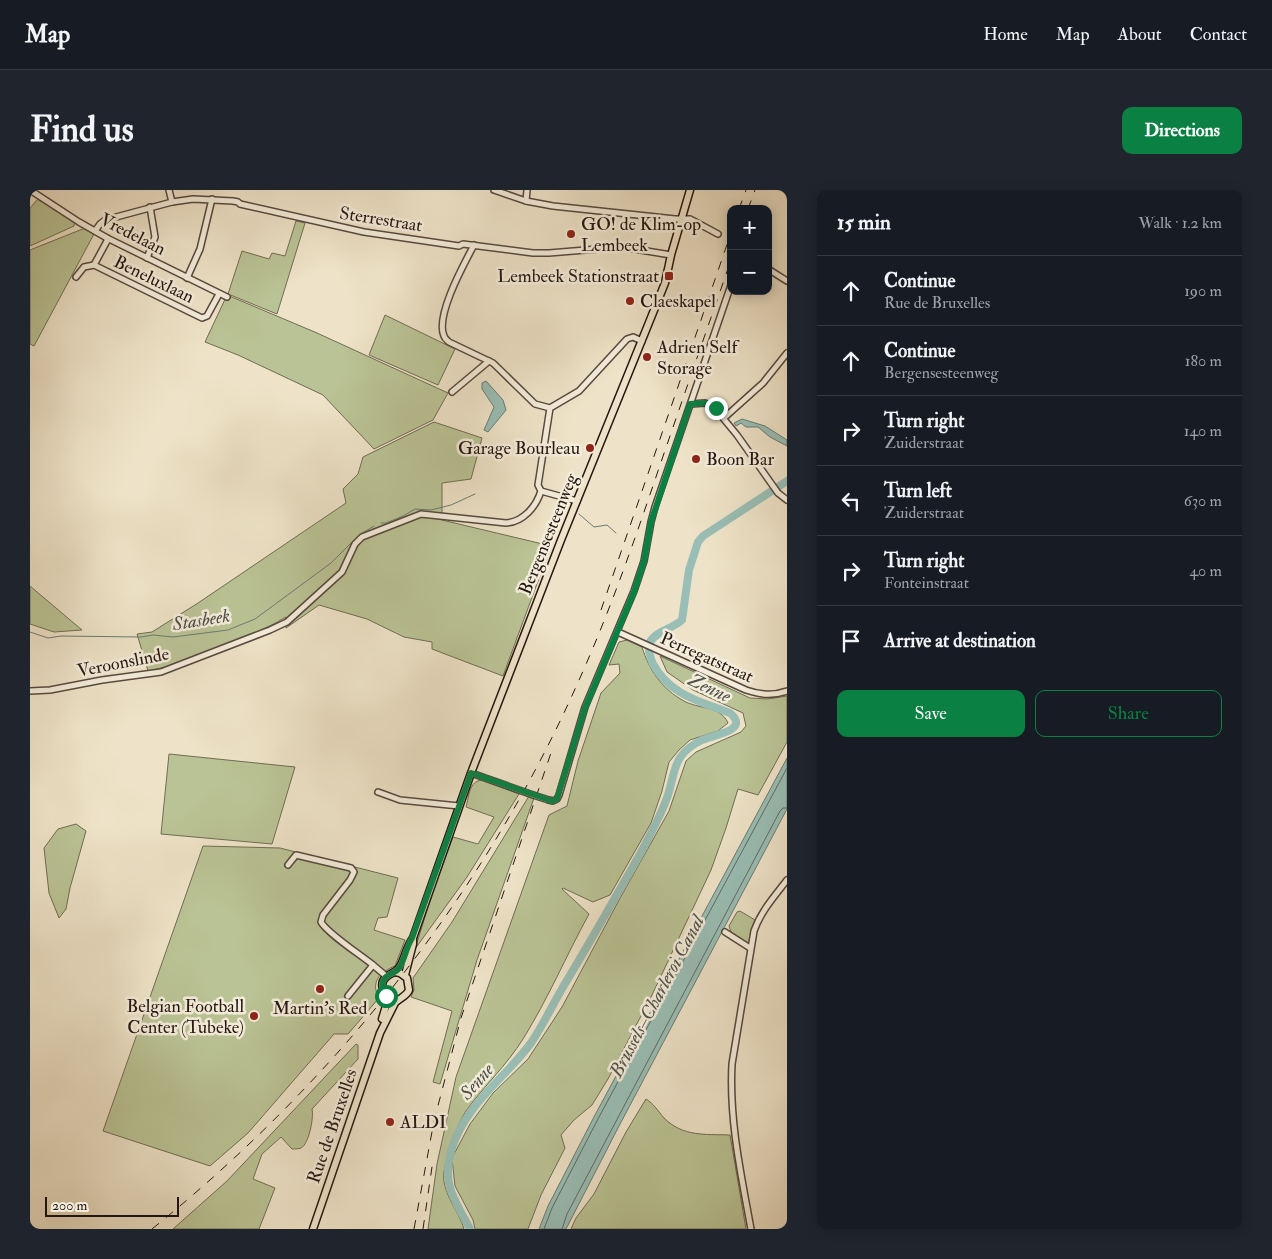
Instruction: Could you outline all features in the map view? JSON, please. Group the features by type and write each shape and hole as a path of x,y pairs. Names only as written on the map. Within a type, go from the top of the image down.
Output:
{"main road":[{"name":"Bergensesteenweg","path":"430,887 471,773 577,501 666,283 671,256 690,190"},
{"name":"Rue de Bruxelles","path":"395,972 401,964 412,938 430,887"},
{"name":"Rue de Bruxelles","path":"313,1229 380,1033 384,1029 392,1008 398,1000 405,997 409,990 409,982 404,976 413,944 412,938"},
{"path":"386,976 395,972 404,976"},
{"name":"Rue de Bruxelles","path":"380,1033 379,1028 385,1012 386,996 382,986 386,976"},
{"path":"386,996 398,1000"}],"street":[{"name":"Vredelaan","path":"30,190 107,238 227,297"},
{"path":"169,190 172,202"},
{"path":"494,190 526,201 553,206 683,219 690,218 718,234"},
{"path":"526,201 527,190"},
{"name":"Sterrestraat","path":"96,230 105,220 150,207 193,199 238,202 270,212 364,232 459,246 463,244 474,245 532,253 622,248 671,256"},
{"path":"187,278 200,249 212,200"},
{"path":"147,258 155,237 150,207"},
{"name":"Beneluxlaan","path":"94,265 107,238"},
{"path":"474,245 448,298 442,326 444,336 449,342 489,361 535,404 550,408 579,391 627,339 633,337 642,341"},
{"name":"Beneluxlaan","path":"76,277 84,266 94,265 202,318 207,316 218,294"},
{"path":"772,271 787,280"},
{"path":"471,773 549,800 557,799 585,708 618,632 644,561 651,522 728,295"},
{"path":"724,418 763,382 787,353"},
{"path":"452,392 489,361"},
{"path":"690,404 706,403 713,406 724,418 778,493 787,500"},
{"path":"550,408 538,485 541,491 577,501"},
{"name":"Veroonslinde","path":"30,691 50,690 102,680 161,672 270,630 287,622 342,572 355,544 362,537 380,528 421,514 513,522 524,516 538,501 541,491"},
{"name":"Perregatstraat","path":"618,632 760,695 777,694 787,691"},
{"path":"378,792 400,800 459,806"},
{"path":"288,865 296,855 350,868 354,872 323,915 321,922 333,934 386,976"},
{"path":"751,1229 732,1112 732,1064 750,948 758,919 787,880"},
{"path":"725,932 750,948"},
{"path":"348,996 373,965"}],"green space":[{"path":"38,199 75,222 74,226 30,246 30,208"},
{"path":"296,221 305,223 277,314 228,294 242,251 269,259 272,253 285,256"},
{"path":"85,228 94,234 34,346 30,344 30,250"},
{"path":"227,295 317,333 448,393 433,420 374,449 323,395 238,355 205,342"},
{"path":"385,315 455,349 438,385 369,355"},
{"path":"434,422 482,438 471,479 442,483 442,520 551,546 503,676 432,649 432,642 404,637 367,619 319,605 286,628 286,617 240,639 180,662 148,671 137,634 152,632 346,503 343,489 358,474 363,457"},
{"path":"30,586 82,630 54,632 30,624"},
{"path":"627,640 642,647 648,663 657,678 669,691 690,704 715,711 725,718 728,723 718,731 690,740 669,762 651,823 610,895 593,902 562,889 589,914 541,1009 523,1039 510,1058 466,1111 456,1132 447,1158 444,1179 445,1187 464,1229 428,1229 437,1164 456,1077 549,815 567,806 578,761 601,693 620,673 619,664 609,665 619,642"},
{"path":"660,656 750,698 767,699 787,696 787,742 758,795 738,789 711,870 652,995 608,1079 592,1105 574,1120 561,1135 565,1148 541,1195 528,1229 475,1229 473,1220 455,1186 452,1158 470,1124 493,1093 528,1059 562,1007 669,811 686,761 696,752 741,732 746,726 743,713 693,690 667,672"},
{"path":"169,754 295,767 272,844 161,834"},
{"path":"482,780 519,794 467,877 415,949 433,891 453,837 478,844 494,817 466,807 472,786 474,783"},
{"path":"529,796 534,798 477,960 440,1084 433,1082 452,1011 411,997 414,990 413,978 452,922"},
{"path":"76,824 86,831 66,909 59,918 49,893 44,848 58,829"},
{"name":"Belgian Football Center (Tubeke)","path":"203,846 280,848 398,878 387,917 378,918 374,930 405,940 395,966 385,971 376,982 376,992 379,998 348,1034 334,1034 248,1133 210,1166 103,1131"},
{"path":"740,911 755,920 749,944 731,932 729,926 737,912"},
{"path":"356,1044 358,1045 358,1059 312,1109 310,1130 304,1146 292,1149 281,1137 262,1154 253,1179 275,1188 259,1229 173,1229 227,1181"},
{"path":"646,1099 654,1105 664,1118 679,1129 703,1134 730,1135 746,1229 571,1229 576,1218 594,1194 626,1132"}],"water":[{"path":"486,381 503,400 506,410 488,432 484,430 494,407 482,389 482,383"},
{"path":"742,419 765,426 787,440 787,446 770,437 758,427 746,427 741,423 736,426 734,423"},
{"path":"787,758 787,809 566,1229 539,1229 548,1206 595,1115"}],"waterway":[{"name":"Zenne","path":"470,1229 454,1200 449,1182 449,1161 458,1132 476,1105 521,1056 540,1029 651,834 665,803 677,763 681,757 693,745 728,731 736,724 735,719 730,713 686,696 668,683 653,664 649,650 650,642 656,635 682,620 689,570 698,542 703,536 787,481"},
{"name":"Stasbeek","path":"381,523 386,523 415,509 431,510 451,505 475,494"},
{"name":"Stasbeek","path":"579,514 594,527 607,525 616,533"},
{"name":"Stasbeek","path":"30,632 48,638 61,636 141,637 153,635 173,637 228,630 255,619 331,563 359,535 374,526"}],"railway":[{"path":"740,205 746,190"},
{"path":"749,205 755,190"},
{"path":"601,610 727,245"},
{"path":"152,1229 218,1173 281,1113 340,1050 395,984 447,914 494,842 537,767 599,634 630,551 727,272"},
{"path":"414,1229 434,1121 461,1018 553,747"},
{"path":"423,1229 433,1160"}],"place":[{"name":"GO! de Klim-op Lembeek","path":"571,234"},
{"name":"Lembeek Stationstraat","path":"669,276"},
{"name":"Claeskapel","path":"630,301"},
{"name":"Adrien Self Storage","path":"647,357"},
{"name":"Garage Bourleau","path":"590,448"},
{"name":"Boon Bar","path":"696,459"},
{"name":"Martin's Red","path":"320,989"},
{"name":"Belgian Football Center (Tubeke)","path":"254,1016"},
{"name":"ALDI","path":"390,1122"}],"route":[{"path":"386,996 382,986 384,979 399,969 412,938 471,773 480,778 549,800 557,799 585,708 634,592 644,561 651,522 690,404 706,403 716,408"}],"water label":[{"name":"Brussels–Charleroi Canal","path":"656,996"},
{"name":"Senne","path":"476,1081"}]}
